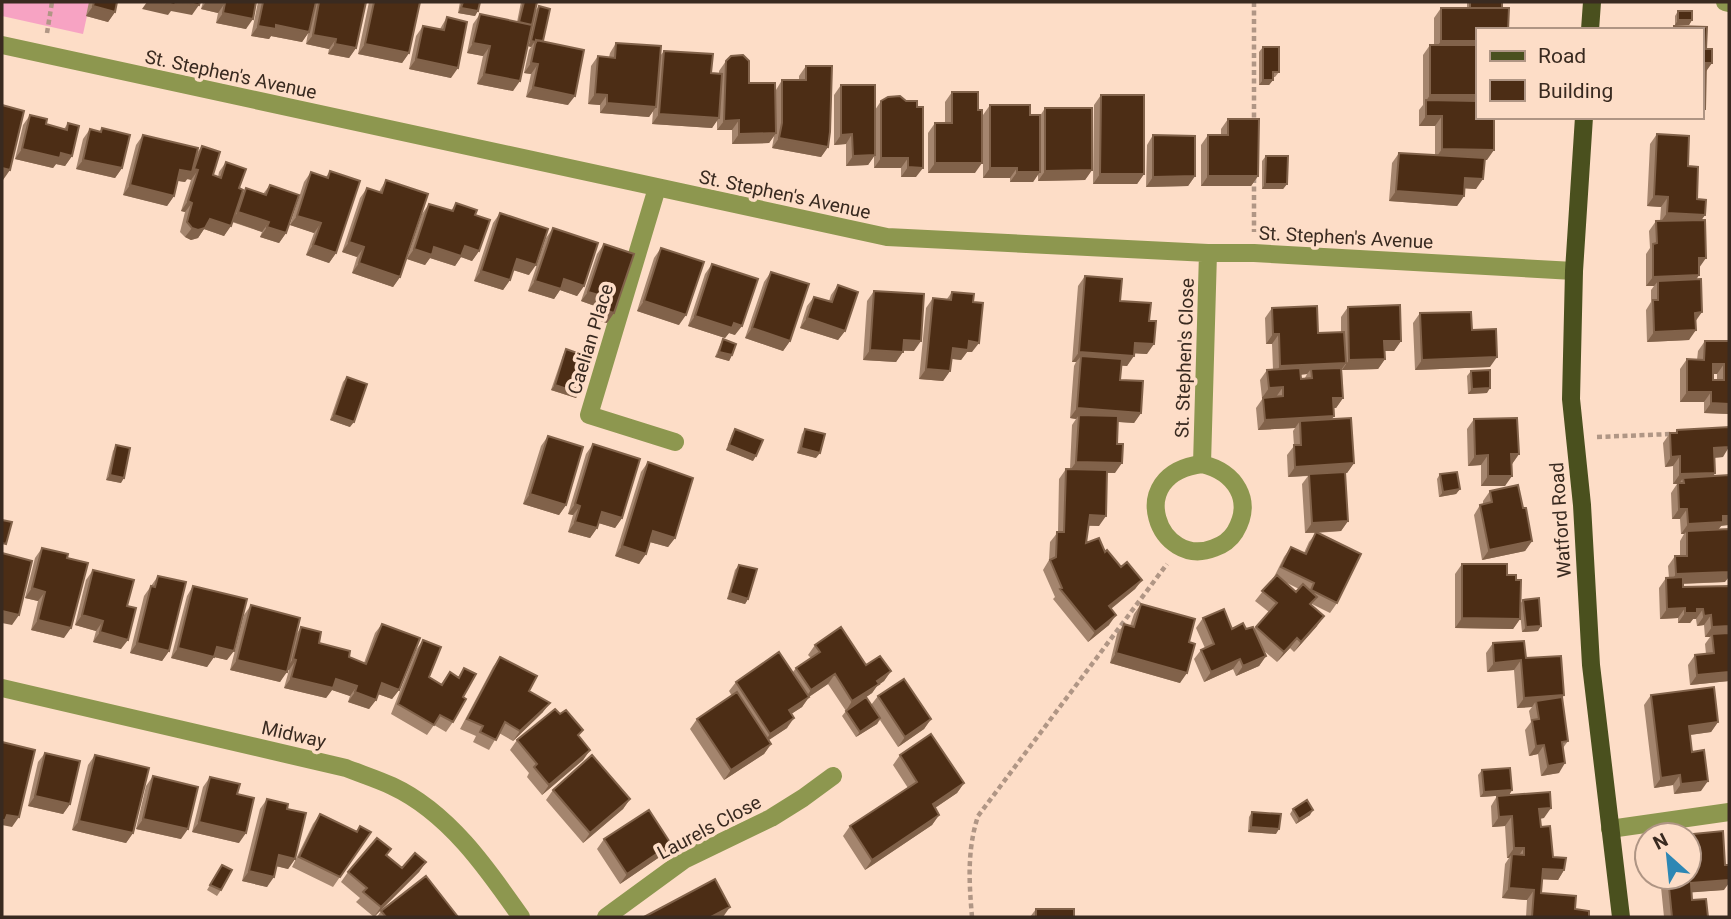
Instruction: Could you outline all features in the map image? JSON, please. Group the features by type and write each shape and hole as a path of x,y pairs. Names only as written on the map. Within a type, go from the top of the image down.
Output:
{"main road":[{"path":"1590,28 1592,2"},
{"name":"Watford Road","path":"1584,119 1574,271 1571,399 1582,505 1591,665 1621,917"}],"street":[{"name":"St. Stephen's Avenue","path":"2,45 887,237 1254,253 1574,271"},
{"name":"Caelian Place","path":"657,188 589,415 675,442"},
{"name":"St. Stephen's Close","path":"1202,464 1208,253"},
{"name":"St. Stephen's Close","path":"1202,464 1217,468 1234,481 1241,494 1243,509 1240,524 1232,537 1208,551 1192,551 1171,541 1158,523 1155,508 1158,493 1172,473 1185,466 1202,464"},
{"name":"Midway","path":"2,688 346,768 394,786 442,819 481,862 521,917"},
{"name":"Laurels Close","path":"606,917 684,860 771,818 833,776"},
{"path":"1609,829 1729,813"}],"path":[{"path":"1254,2 1254,127"},
{"path":"1254,169 1254,253"},
{"path":"1575,437 1677,434"},
{"path":"972,917 969,883 971,839 978,816 1180,547"}],"shaded area":[{"path":"2,2 90,2 83,34 2,16"}],"building":[{"path":"94,2 117,2 115,12 93,6"},
{"path":"220,2 256,2 253,19 223,13 225,3"},
{"path":"263,2 316,2 309,32 276,25 276,29 258,26"},
{"path":"319,2 366,2 356,48 335,44 336,39 313,35"},
{"path":"374,2 420,2 409,53 365,44"},
{"path":"463,2 480,2 478,11 461,8"},
{"path":"524,2 537,2 532,25 519,22"},
{"path":"1470,2 1502,2 1502,8 1470,8"},
{"path":"539,6 550,9 543,41 536,42 531,41"},
{"path":"1441,8 1509,8 1508,28 1476,28 1476,41 1441,41"},
{"path":"1678,11 1692,11 1692,20 1678,20"},
{"path":"480,14 532,25 520,81 484,74 490,46 473,43"},
{"path":"447,17 467,22 458,68 416,59 423,26 444,30"},
{"path":"1707,27 1706,49 1712,49 1712,63 1706,63 1705,109 1703,28 1674,28"},
{"path":"536,40 584,50 575,96 533,87 538,64 531,63"},
{"path":"616,43 661,46 656,107 607,103 607,95 595,94 598,56 615,58"},
{"path":"1430,45 1476,45 1476,95 1430,95"},
{"path":"1263,47 1279,47 1279,72 1273,72 1273,80 1263,80"},
{"path":"664,51 713,54 711,73 722,74 719,118 659,114"},
{"path":"743,55 749,61 749,83 775,83 776,133 739,134 739,120 724,121 726,61 731,56"},
{"path":"806,66 832,66 828,147 779,138 782,123 782,80 806,80"},
{"path":"841,85 875,85 875,155 853,156 852,134 841,135"},
{"path":"952,92 978,92 978,110 982,110 982,163 935,163 935,123 952,123"},
{"path":"1101,95 1144,95 1144,174 1100,174"},
{"path":"900,96 906,101 917,101 917,107 923,107 923,168 908,167 908,158 881,158 881,101"},
{"path":"1426,100 1476,101 1476,119 1494,119 1494,150 1442,149 1442,116 1426,116"},
{"path":"2,105 24,111 10,170 2,168"},
{"path":"990,105 1030,105 1030,115 1040,115 1040,172 1017,172 1017,168 990,168"},
{"path":"1045,108 1092,108 1092,170 1045,171"},
{"path":"30,115 47,119 46,124 67,130 68,123 79,126 72,156 61,153 60,158 22,149"},
{"path":"1228,119 1259,119 1258,176 1208,176 1208,135 1228,135"},
{"path":"102,128 130,135 122,168 83,160 90,129 101,132"},
{"path":"1657,134 1689,136 1688,166 1698,167 1697,199 1706,200 1705,215 1667,213 1668,197 1654,196"},
{"path":"143,135 198,148 192,172 180,170 174,196 130,185"},
{"path":"1153,135 1195,136 1195,176 1153,177"},
{"path":"202,146 220,152 213,175 221,178 226,162 246,169 239,188 243,190 231,226 210,219 205,228 198,230 187,222 192,203 188,201 198,170 194,169"},
{"path":"1399,153 1485,158 1483,179 1465,178 1464,196 1396,191"},
{"path":"1266,156 1288,156 1287,184 1265,184"},
{"path":"330,171 360,181 336,253 313,245 321,223 297,216 311,172 328,178"},
{"path":"386,180 428,194 400,277 359,263 364,247 349,242 367,188 382,193"},
{"path":"270,185 299,195 286,233 267,227 269,222 238,212 246,188 266,195"},
{"path":"456,203 477,210 475,215 490,220 479,251 465,246 461,256 434,247 432,255 414,249 429,204 453,211"},
{"path":"500,213 548,229 536,265 517,259 510,280 481,271"},
{"path":"1705,220 1706,258 1699,258 1699,275 1653,277 1653,244 1657,243 1656,221"},
{"path":"553,228 598,243 584,286 564,279 561,289 535,281"},
{"path":"604,244 634,254 614,313 598,308 602,296 588,292"},
{"path":"661,248 704,262 686,315 644,301"},
{"path":"712,264 758,279 742,326 734,323 732,328 695,316"},
{"path":"771,272 809,284 790,341 752,328"},
{"path":"1085,276 1122,279 1120,301 1151,303 1149,321 1156,321 1154,344 1135,343 1134,356 1079,352"},
{"path":"1701,279 1702,312 1695,313 1696,330 1654,332 1653,300 1658,300 1658,281"},
{"path":"838,285 858,292 845,331 807,318 814,297 832,302"},
{"path":"874,291 924,294 921,341 904,340 903,352 870,350"},
{"path":"952,292 974,294 973,302 983,303 979,343 969,341 968,350 953,348 950,371 926,369 933,298 951,300"},
{"path":"1400,305 1401,341 1384,341 1385,359 1349,360 1348,307"},
{"path":"1317,306 1318,333 1344,332 1346,363 1280,366 1279,334 1273,334 1272,308"},
{"path":"1471,312 1472,330 1496,329 1497,357 1422,360 1420,313"},
{"path":"723,339 736,344 732,355 719,352"},
{"path":"1705,341 1729,341 1729,404 1711,403 1711,392 1687,392 1687,359 1704,360","holes":["1713,364 1724,364 1724,380 1713,380"]},
{"path":"566,349 591,358 579,393 555,385"},
{"path":"1081,356 1122,359 1120,380 1143,381 1141,413 1077,408"},
{"path":"1300,368 1301,379 1312,378 1311,369 1341,368 1343,398 1333,398 1334,416 1265,420 1263,398 1283,396 1283,387 1269,388 1267,370"},
{"path":"1490,370 1490,388 1472,389 1471,371"},
{"path":"347,377 367,384 354,422 334,415"},
{"path":"1079,415 1118,416 1117,444 1123,444 1122,463 1076,462"},
{"path":"1351,418 1354,463 1295,467 1294,445 1301,445 1300,421"},
{"path":"1517,418 1519,454 1511,454 1512,476 1488,476 1488,455 1475,456 1474,419"},
{"path":"1729,427 1729,447 1714,448 1715,473 1680,474 1680,456 1671,457 1670,433 1677,433 1677,430"},
{"path":"735,429 763,440 756,456 729,445"},
{"path":"805,429 825,434 820,453 801,448"},
{"path":"548,436 583,447 566,505 530,494"},
{"path":"593,444 640,459 622,518 602,512 597,528 575,522 580,506 575,504"},
{"path":"116,445 130,448 124,478 110,475"},
{"path":"648,462 693,478 675,538 653,531 646,554 622,546"},
{"path":"1066,469 1107,470 1106,516 1090,515 1086,543 1099,538 1105,552 1107,550 1121,567 1127,562 1142,580 1109,606 1116,615 1095,632 1060,589 1062,588 1050,560 1056,557 1057,532 1064,532"},
{"path":"1345,472 1348,521 1312,523 1309,474"},
{"path":"1457,472 1460,489 1443,492 1440,474"},
{"path":"1729,475 1729,516 1723,516 1723,522 1688,524 1687,509 1679,509 1678,483 1684,483 1683,478"},
{"path":"1518,485 1523,508 1526,508 1532,541 1489,550 1480,505 1492,502 1490,491"},
{"path":"2,520 12,522 6,544 2,543"},
{"path":"1729,529 1729,572 1676,574 1675,556 1687,556 1687,531"},
{"path":"1316,532 1361,554 1337,603 1311,590 1314,583 1281,567 1291,547 1306,554"},
{"path":"42,548 68,554 67,558 88,563 71,628 38,620 45,592 32,588"},
{"path":"2,553 32,561 19,615 2,611"},
{"path":"1462,564 1507,564 1507,575 1516,575 1516,580 1521,580 1520,619 1462,618"},
{"path":"739,565 757,569 748,599 730,593"},
{"path":"93,570 134,580 127,606 136,608 128,640 100,632 103,621 82,615"},
{"path":"1277,575 1296,592 1303,584 1317,597 1310,604 1324,616 1301,642 1297,638 1284,652 1256,627 1277,603 1262,591"},
{"path":"158,576 186,582 169,651 137,643 151,586 155,587"},
{"path":"1683,577 1683,587 1729,586 1729,626 1712,627 1711,615 1704,616 1703,609 1697,609 1697,613 1685,613 1685,608 1667,609 1666,578"},
{"path":"193,586 247,599 234,651 217,647 214,657 178,648"},
{"path":"1539,598 1541,626 1526,627 1523,600"},
{"path":"1141,604 1195,619 1189,642 1195,644 1187,673 1116,653 1124,624 1134,627"},
{"path":"251,605 300,618 287,672 237,660"},
{"path":"1224,609 1232,629 1243,623 1246,629 1253,627 1266,656 1243,666 1240,659 1211,672 1201,650 1214,644 1203,618"},
{"path":"382,624 420,638 399,690 382,683 376,700 355,692 357,686 336,679 333,688 291,678 301,627 321,632 319,643 350,651 349,657 366,664"},
{"path":"841,627 866,665 880,656 891,671 877,681 879,684 852,701 835,674 811,690 796,668 820,652 815,645"},
{"path":"1729,633 1729,672 1697,675 1695,655 1714,653 1712,634"},
{"path":"423,640 441,647 429,677 442,685 450,672 459,678 464,668 476,674 453,722 440,715 434,725 398,704"},
{"path":"1524,641 1526,658 1561,656 1564,695 1524,698 1521,660 1494,663 1493,643"},
{"path":"779,652 809,697 789,710 794,718 770,734 736,682"},
{"path":"500,657 537,676 529,691 550,703 520,731 505,722 496,740 480,732 483,726 467,719"},
{"path":"904,679 931,719 905,737 878,696"},
{"path":"1714,687 1718,722 1689,726 1692,752 1704,750 1708,781 1681,784 1680,775 1661,778 1651,695"},
{"path":"737,692 771,744 731,770 697,719"},
{"path":"866,697 880,718 860,732 846,711"},
{"path":"1562,697 1568,741 1562,742 1565,763 1548,766 1544,745 1536,746 1532,720 1539,719 1536,701"},
{"path":"555,709 560,714 566,710 583,730 578,735 590,750 549,785 534,767 537,764 517,740"},
{"path":"931,734 964,783 933,804 939,815 872,860 850,826 917,782 900,755"},
{"path":"2,742 35,750 19,817 7,815 5,820 2,820"},
{"path":"45,753 80,761 70,804 35,796"},
{"path":"95,755 149,768 133,833 79,821"},
{"path":"592,755 630,799 590,833 553,790"},
{"path":"1510,768 1512,790 1484,792 1482,770"},
{"path":"153,776 198,787 188,829 143,819"},
{"path":"210,777 240,784 237,794 254,798 246,833 199,822"},
{"path":"1550,792 1551,808 1539,809 1541,827 1550,826 1553,857 1566,858 1564,870 1543,869 1541,893 1576,896 1575,909 1589,911 1589,917 1532,917 1534,890 1509,888 1512,854 1524,855 1524,848 1514,848 1512,816 1499,817 1497,796"},
{"path":"267,799 288,804 287,809 306,813 295,859 279,855 274,877 249,871"},
{"path":"1307,800 1313,810 1299,819 1293,809"},
{"path":"649,810 671,844 627,874 604,839"},
{"path":"1252,812 1281,814 1279,829 1251,827"},
{"path":"320,814 357,832 360,826 371,832 340,877 299,857"},
{"path":"1723,831 1725,865 1729,865 1729,880 1703,882 1703,833"},
{"path":"377,838 391,849 386,855 402,868 415,853 426,862 381,907 363,892 367,888 348,872"},
{"path":"222,865 232,870 221,890 210,885"},
{"path":"426,876 458,917 386,917 381,911"},
{"path":"715,879 730,907 711,917 644,917"},
{"path":"1669,891 1691,891 1692,900 1706,899 1708,917 1672,917"},
{"path":"1036,909 1074,909 1074,917 1036,917"}]}
